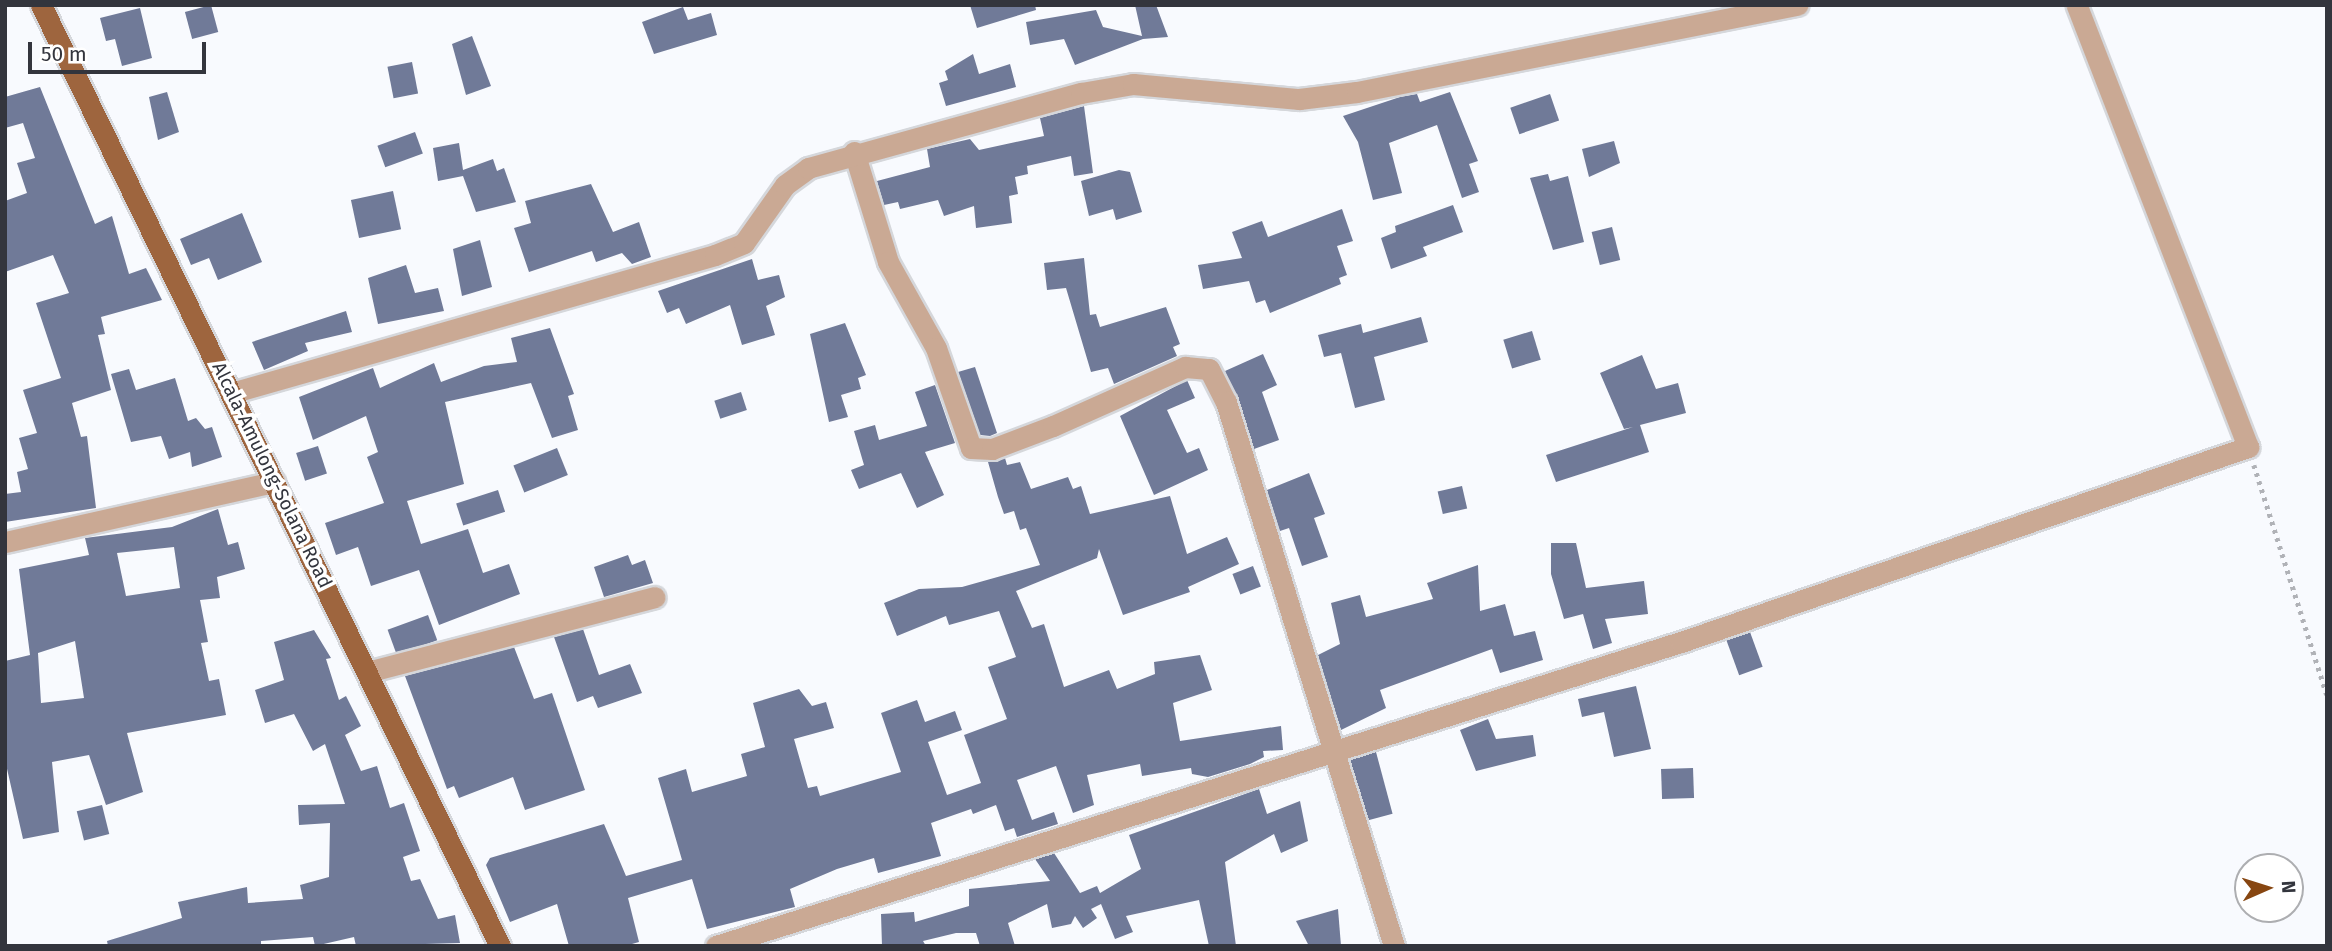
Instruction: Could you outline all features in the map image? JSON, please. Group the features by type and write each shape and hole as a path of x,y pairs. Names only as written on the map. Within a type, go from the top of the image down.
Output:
{"main road":[{"name":"Alcala-Amulong-Solana Road","path":"41,5 274,482 371,671 500,946"}],"street":[{"path":"231,393 715,255 744,243 785,185 808,168 854,152 1133,84 1299,99 1357,92 1798,5"},
{"path":"716,946 1681,642 2248,447 2077,5"},
{"path":"854,152 888,261 931,337 971,448 992,449 1053,426 1185,367 1209,369 1226,402 1394,946"},
{"path":"5,542 274,482"},
{"path":"371,671 656,597"}],"path":[{"path":"2248,447 2327,695"}],"building":[{"path":"211,5 218,32 192,39 185,12"},
{"path":"970,5 1035,5 1036,10 977,28"},
{"path":"1135,5 1156,5 1168,37 1143,39 1075,65 1064,39 1030,45 1026,22 1096,10 1103,27 1142,36"},
{"path":"683,7 688,20 711,13 717,35 654,54 642,22"},
{"path":"140,8 152,58 122,66 115,39 106,41 100,18"},
{"path":"472,36 491,86 466,95 452,44"},
{"path":"973,54 979,74 1010,64 1016,87 946,106 939,83 948,80 945,71"},
{"path":"412,62 418,93 394,98 387,67"},
{"path":"40,87 95,224 112,216 129,274 146,268 162,300 101,317 105,334 98,335 111,390 72,403 81,437 87,436 96,508 5,522 5,494 21,492 17,472 28,469 19,438 37,433 23,390 61,378 36,303 69,293 53,255 5,272 5,201 27,193 17,163 35,158 23,123 5,128 5,97"},
{"path":"167,92 179,132 158,140 149,97"},
{"path":"1450,92 1478,161 1469,164 1479,192 1462,198 1437,125 1389,143 1402,193 1373,200 1358,142 1343,116 1400,97 1417,94 1420,102"},
{"path":"1550,94 1559,120 1519,134 1510,108"},
{"path":"1084,106 1093,173 1074,176 1071,156 1027,166 1028,174 1015,177 1018,194 1009,196 1012,223 976,228 974,206 944,216 938,200 900,209 898,202 884,205 877,181 930,167 927,149 970,139 979,150 1044,136 1040,118"},
{"path":"415,132 423,154 385,167 377,146"},
{"path":"1614,141 1620,163 1589,177 1582,149"},
{"path":"459,143 463,170 493,159 497,171 504,168 516,202 476,212 463,176 438,181 433,148"},
{"path":"1119,170 1130,172 1142,212 1116,220 1113,209 1089,216 1081,181"},
{"path":"1548,174 1550,181 1568,176 1584,242 1553,250 1530,178"},
{"path":"591,184 613,232 639,222 651,257 632,264 622,253 596,262 592,251 529,272 514,228 531,223 525,201"},
{"path":"393,191 401,229 359,238 351,200"},
{"path":"1453,205 1463,232 1423,247 1427,256 1391,269 1381,238 1396,232 1395,226"},
{"path":"1342,209 1353,241 1337,246 1347,275 1339,278 1341,284 1270,313 1265,300 1256,303 1249,281 1203,289 1198,265 1242,258 1232,232 1262,221 1268,237"},
{"path":"242,213 262,262 218,280 209,258 191,265 180,239"},
{"path":"1612,227 1620,260 1600,265 1592,232"},
{"path":"480,240 492,287 462,296 453,249"},
{"path":"1084,258 1090,315 1096,314 1100,327 1166,307 1180,344 1173,347 1177,356 1114,384 1108,368 1091,372 1066,288 1047,290 1044,263"},
{"path":"752,259 758,280 779,275 785,297 766,306 775,335 742,345 730,305 686,324 679,308 667,313 658,291"},
{"path":"406,265 415,293 438,288 444,311 378,324 368,278"},
{"path":"346,311 352,332 305,343 308,351 264,370 252,342"},
{"path":"1421,317 1428,342 1374,357 1385,400 1355,408 1341,353 1324,357 1318,335 1361,324 1363,333"},
{"path":"845,323 866,375 858,378 861,389 841,395 848,417 829,422 810,334"},
{"path":"550,328 574,394 568,396 578,430 552,438 531,383 445,402 464,484 407,501 421,544 468,529 483,573 509,564 520,594 439,625 419,570 371,586 358,547 336,555 325,523 384,503 367,457 378,452 366,416 313,440 299,397 373,368 380,388 434,363 441,382 484,366 517,362 511,338"},
{"path":"1532,331 1541,360 1512,368 1503,340"},
{"path":"1263,354 1277,385 1262,392 1279,440 1254,449 1225,371"},
{"path":"1642,355 1656,389 1678,383 1686,413 1640,425 1649,452 1556,482 1546,455 1633,427 1624,429 1600,373"},
{"path":"975,367 997,433 990,436 980,435 958,372"},
{"path":"129,369 136,390 175,378 188,421 196,418 205,429 212,427 222,457 192,467 190,452 169,459 161,436 131,442 111,374"},
{"path":"1187,380 1195,398 1167,410 1187,453 1199,448 1208,470 1154,495 1120,416"},
{"path":"935,385 955,443 925,452 944,495 917,508 901,473 859,489 851,470 864,465 854,431 875,425 879,440 927,426 915,392"},
{"path":"741,392 747,410 720,419 714,401"},
{"path":"318,446 327,474 305,481 296,453"},
{"path":"557,448 568,475 524,492 513,466"},
{"path":"1005,458 1007,465 1020,462 1031,489 1068,477 1073,489 1081,486 1090,514 1170,496 1187,554 1227,537 1239,564 1188,587 1190,592 1123,615 1099,549 1097,558 1016,591 1032,628 1044,624 1064,687 1109,670 1117,689 1155,674 1154,662 1200,655 1212,690 1173,703 1180,741 1281,726 1283,750 1263,751 1264,757 1250,764 1208,777 1192,774 1191,768 1142,776 1140,764 1087,775 1094,805 1073,813 1056,766 1017,780 1032,820 1054,812 1058,824 1017,837 1014,828 1005,831 996,805 973,814 971,809 931,823 941,856 878,873 874,858 837,869 790,889 795,907 707,929 692,879 628,898 639,942 625,946 569,946 557,904 510,922 486,865 490,858 604,824 626,876 682,860 658,778 686,769 692,792 747,776 741,754 765,747 753,703 799,689 812,706 826,702 834,728 794,739 808,788 817,786 820,796 901,772 881,713 917,700 925,722 955,711 962,730 928,742 947,795 981,783 964,735 1007,719 988,667 1016,657 999,611 949,625 946,616 897,636 884,603 919,589 962,587 1040,565 1026,528 1020,530 1014,511 1004,514 998,497 988,462"},
{"path":"1309,473 1325,514 1314,518 1328,557 1302,566 1289,528 1280,531 1267,490"},
{"path":"1462,486 1467,508 1443,514 1438,492"},
{"path":"498,490 505,512 463,525 456,504"},
{"path":"218,509 228,545 238,542 245,569 217,577 220,598 200,600 208,642 201,643 209,681 219,679 226,715 127,733 143,792 106,805 89,755 52,762 59,832 23,839 5,760 5,661 30,655 19,569 89,555 85,538 172,527","holes":["174,547 180,588 126,596 117,553","75,641 84,698 41,703 38,653"]},
{"path":"1551,543 1576,543 1586,588 1644,581 1648,614 1605,619 1612,643 1593,649 1583,614 1564,619 1551,574"},
{"path":"628,555 632,565 645,560 653,583 604,597 594,567"},
{"path":"1478,565 1480,611 1505,604 1514,636 1535,631 1543,660 1500,673 1492,649 1380,690 1386,708 1341,730 1318,655 1340,644 1331,603 1360,595 1366,617 1433,599 1427,583"},
{"path":"1253,566 1261,587 1240,594 1232,574"},
{"path":"428,615 437,640 397,655 388,630"},
{"path":"583,629 599,675 630,664 642,693 598,708 593,696 577,702 554,637"},
{"path":"314,630 331,658 326,659 339,700 346,696 361,726 345,735 361,771 377,766 390,808 404,803 420,851 403,857 411,881 420,879 438,919 455,915 460,943 356,946 354,937 315,946 313,937 261,941 261,946 108,946 107,941 182,918 178,902 247,887 248,903 303,899 300,885 329,877 330,823 299,825 298,805 345,804 325,744 313,751 294,714 265,723 255,690 284,680 274,642"},
{"path":"1750,632 1763,667 1739,675 1727,641"},
{"path":"514,647 534,699 552,693 585,790 525,810 513,777 459,798 454,786 447,789 405,676"},
{"path":"1636,686 1651,749 1614,757 1604,712 1582,717 1578,699"},
{"path":"1488,719 1496,739 1533,735 1536,756 1476,771 1460,730"},
{"path":"1376,752 1393,814 1366,821 1350,759"},
{"path":"1693,768 1694,798 1662,799 1661,769"},
{"path":"1259,789 1267,814 1300,801 1308,841 1281,853 1274,834 1225,862 1236,946 1209,946 1199,900 1126,916 1133,932 1115,939 1101,904 1091,909 1097,918 1083,928 1075,916 1071,924 1052,928 1047,904 1008,923 1015,946 980,946 976,933 956,933 923,941 926,946 882,946 881,914 914,912 915,922 969,906 969,889 1050,881 1035,859 1054,853 1080,893 1097,886 1100,893 1141,869 1129,835"},
{"path":"102,805 109,834 84,840 77,811"},
{"path":"1338,909 1341,946 1309,946 1296,921"}]}
